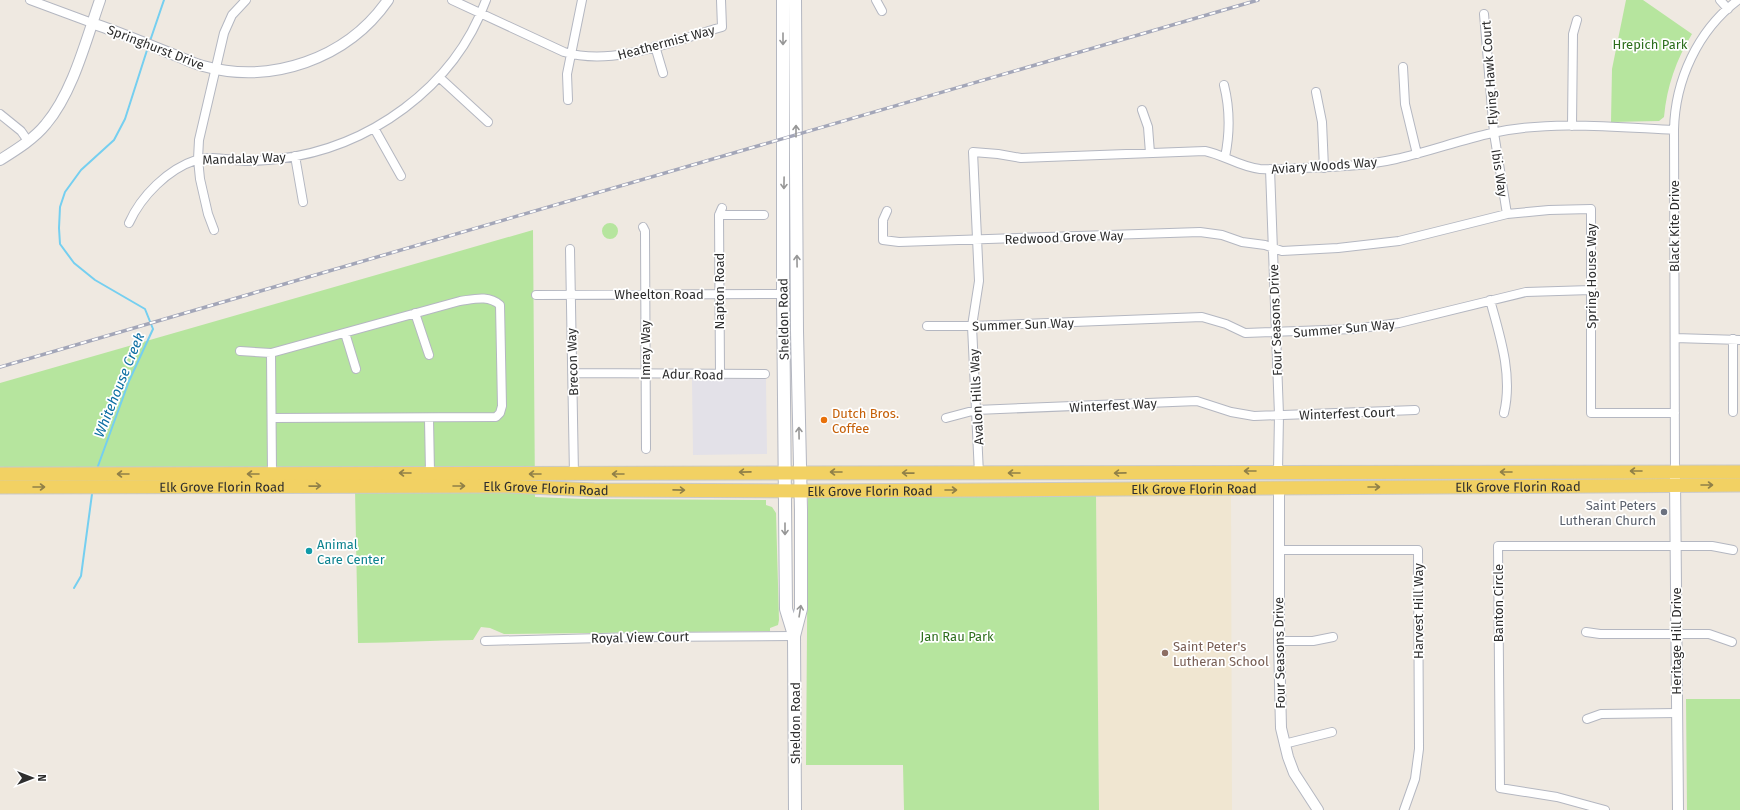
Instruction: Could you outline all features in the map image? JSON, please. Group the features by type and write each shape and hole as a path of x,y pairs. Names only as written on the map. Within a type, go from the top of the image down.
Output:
{"main road":[{"name":"Sheldon Road","path":"783,0 782,294 786,609 794,636"},
{"name":"Sheldon Road","path":"795,0 797,331 801,609 794,636 795,810"},
{"path":"783,266 791,290 792,323 797,331"},
{"name":"Elk Grove Florin Road","path":"0,487 284,480 306,474 574,475 784,472 978,474 1278,472 1740,472"},
{"path":"1252,489 1259,481 1275,478 1278,472"},
{"path":"1279,487 1284,482 1294,481 1356,481 1372,472"},
{"name":"Elk Grove Florin Road","path":"0,474 508,486 594,490 1252,489 1279,487 1740,485"},
{"path":"555,488 562,482 569,482 574,478 574,475"}],"street":[{"path":"30,0 92,23"},
{"path":"0,160 28,141 46,124 57,110 74,72 100,0"},
{"path":"214,230 208,214 200,179 198,159 200,130 228,24 232,15 246,0"},
{"name":"Springhurst Drive","path":"92,23 203,66 232,72 282,70 315,60 353,37 373,19 388,0"},
{"name":"Heathermist Way","path":"452,0 571,54 591,58 610,57 722,27 721,0"},
{"name":"Mandalay Way","path":"129,222 138,207 168,175 183,165 198,159 247,161 295,156 339,144 374,128 412,102 439,77 458,54 481,14 486,0"},
{"path":"568,100 566,82 582,0"},
{"path":"876,0 882,11"},
{"path":"1720,0 1728,9"},
{"name":"Black Kite Drive","path":"1675,471 1674,130 1680,89 1690,62 1706,33 1738,0"},
{"name":"Flying Hawk Court","path":"1484,14 1494,133"},
{"path":"1572,126 1573,34 1577,20"},
{"path":"655,46 663,73"},
{"path":"1403,67 1405,104 1417,154"},
{"path":"439,77 488,122"},
{"path":"1224,85 1228,108 1229,135 1225,157"},
{"path":"1316,92 1322,122 1324,168"},
{"path":"1142,110 1148,127 1150,153"},
{"path":"0,114 21,131 28,141"},
{"name":"Aviary Woods Way","path":"973,152 1021,158 1205,152 1225,157 1250,167 1270,169 1324,168 1373,163 1417,154 1494,133 1536,127 1572,126 1674,130"},
{"path":"374,128 401,176"},
{"name":"Ibis Way","path":"1494,133 1507,214"},
{"name":"Avalon Hills Way","path":"973,152 979,281 972,326 978,474"},
{"path":"295,156 303,202"},
{"name":"Four Seasons Drive","path":"1270,169 1279,415 1278,472"},
{"name":"Spring House Way","path":"1273,248 1282,251 1369,246 1421,236 1507,214 1549,210 1591,209 1591,413 1675,414"},
{"name":"Napton Road","path":"720,374 719,294 721,211 764,215"},
{"name":"Redwood Grove Way","path":"887,211 882,220 883,240 899,242 977,241 1200,232 1222,235 1242,242 1273,248"},
{"name":"Imray Way","path":"643,227 646,449"},
{"name":"Brecon Way","path":"570,249 574,475"},
{"name":"Summer Sun Way","path":"927,326 972,326 1202,317 1226,324 1245,333 1354,329 1399,323 1526,292 1591,290"},
{"name":"Wheelton Road","path":"536,295 782,294"},
{"path":"240,351 271,353 460,301 485,298 494,300 500,305 502,313 502,406 500,413 491,418 272,418"},
{"path":"1490,300 1504,357 1507,389 1504,413"},
{"path":"415,313 429,355"},
{"path":"345,332 356,369"},
{"path":"1675,338 1736,339 1733,412"},
{"path":"271,353 274,480"},
{"name":"Adur Road","path":"573,373 765,374"},
{"name":"Winterfest Way","path":"946,418 976,410 1197,401 1231,412 1254,416 1279,415"},
{"name":"Winterfest Court","path":"1279,415 1415,410"},
{"path":"429,419 430,474"},
{"name":"Heritage Hill Drive","path":"1675,471 1678,810"},
{"name":"Four Seasons Drive","path":"1279,487 1278,550 1280,714 1284,744 1294,773 1318,810"},
{"name":"Banton Circle","path":"1605,810 1558,797 1500,788 1498,546 1712,546 1733,550"},
{"name":"Harvest Hill Way","path":"1278,550 1418,550 1419,750 1414,779 1404,810"},
{"path":"1586,632 1600,634 1709,634 1732,642"},
{"name":"Royal View Court","path":"485,641 638,637 794,636"},
{"path":"1279,641 1313,641 1333,637"},
{"path":"1586,719 1601,714 1677,713"},
{"path":"1284,744 1332,732"}],"shaded area":[{"path":"692,379 766,379 767,454 693,455"},
{"name":"Saint Peter's Lutheran School","path":"1096,495 1231,495 1232,810 1099,810"}],"green space":[{"name":"Hrepich Park","path":"1626,0 1643,0 1692,34 1681,54 1673,74 1667,95 1664,117 1659,121 1611,122 1612,69"},
{"path":"607,223 613,223 618,228 616,237 613,239 607,239 602,234 602,228"},
{"path":"533,230 535,497 583,499 766,500 766,505 772,507 776,513 779,620 778,625 770,628 770,631 504,634 490,628 481,627 473,640 358,643 355,489 0,491 0,383"},
{"name":"Jan Rau Park","path":"1096,495 1099,810 904,810 903,765 806,765 808,498"},
{"path":"1686,699 1740,699 1740,810 1687,810"}],"waterway":[{"name":"Whitehouse Creek","path":"150,41 164,0"},
{"name":"Whitehouse Creek","path":"98,466 129,381 153,329 145,309 95,280 74,263 60,244 60,207 65,192 81,170 114,140 125,119 148,47"},
{"name":"Whitehouse Creek","path":"74,588 81,576 92,494"}],"railway":[{"path":"0,367 1258,0"}],"place":[{"name":"Dutch Bros. Coffee","path":"824,420"},
{"name":"Saint Peters Lutheran Church","path":"1664,512"},
{"name":"Animal Care Center","path":"309,551"},
{"name":"Saint Peter's Lutheran School","path":"1165,653"}]}
